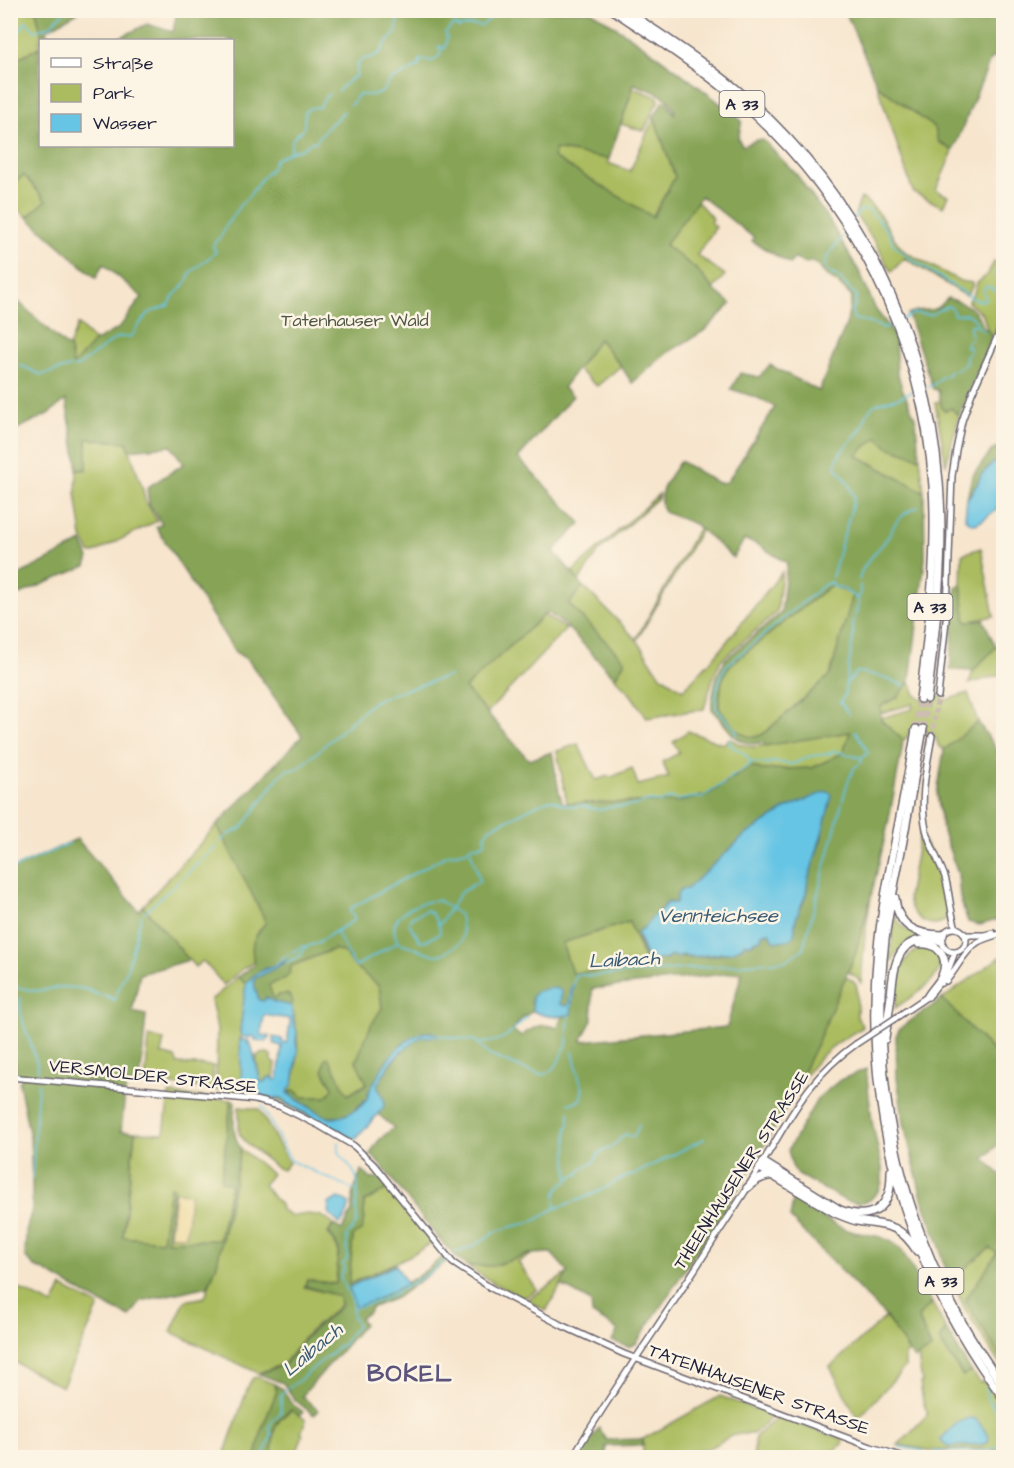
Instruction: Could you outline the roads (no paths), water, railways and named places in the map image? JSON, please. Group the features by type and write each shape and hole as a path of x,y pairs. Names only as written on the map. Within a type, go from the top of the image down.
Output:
{"highway":[{"name":"A 33","path":"613,10 687,60 742,103 793,154 850,224"},
{"name":"A 33","path":"625,10 698,60 747,98 798,149 825,181 897,314 923,396 934,515 924,699"},
{"name":"A 33","path":"1002,1397 991,1375 958,1316 945,1290 916,1221 903,1181 896,1149 883,1065 881,1010 885,940 919,729 885,895 875,979 875,1058 879,1098 899,1192 924,1263 949,1313 991,1375 1004,1387"},
{"path":"894,885 896,910 906,925 917,931 943,938"},
{"path":"883,1065 893,971 897,959 906,947 916,941 943,938"},
{"path":"901,953 916,944 926,943 935,946 942,953 945,965 943,973 928,996"},
{"path":"761,1165 840,1210 860,1215 872,1212 884,1203 890,1189 892,1166"},
{"path":"761,1165 773,1175 835,1213 847,1218 884,1224 901,1232 909,1239 924,1263"},
{"path":"747,1188 763,1176 773,1175"}],"main road":[{"path":"938,696 947,602 952,476 956,450 962,421 972,393 1004,322"},
{"path":"932,736 923,805 926,827 933,851 944,875 950,899 953,928"},
{"path":"953,928 960,929 966,935 963,949 956,952 945,948 943,938 953,928"},
{"path":"966,935 1003,932"},
{"path":"966,942 1003,932"},
{"path":"938,988 949,978 975,944 1003,932"},
{"name":"THEENHAUSENER STRASSE","path":"947,972 948,951"},
{"name":"THEENHAUSENER STRASSE","path":"572,1458 747,1188 795,1107 813,1083 838,1056 938,988 956,952"},
{"name":"VERSMOLDER STRASSE","path":"10,1077 237,1098 267,1102 290,1111 339,1136 366,1156 440,1248 462,1270 520,1304 635,1359"},
{"name":"TATENHAUSENER STRASSE","path":"635,1359 871,1447 907,1458"}],"water":[{"path":"999,461 1003,464 1003,503 981,521 971,523 965,518 967,499 981,475 993,463"},
{"name":"Vennteichsee","path":"824,792 832,795 806,893 795,921 793,937 775,941 766,932 762,934 761,939 752,944 745,943 732,952 693,957 683,955 675,958 672,955 665,960 648,961 637,933 666,903 676,903 679,892 687,889 744,836 787,808"},
{"path":"288,960 254,979 255,988 259,1000 264,1001 266,997 274,1002 292,1006 298,1051 293,1084 287,1093 321,1114 335,1118 356,1109 367,1099 381,1070 398,1049 422,1033 430,1032 438,1035 421,1037 391,1062 377,1085 385,1103 383,1108 356,1139 343,1135 342,1132 286,1103 282,1098 244,1092 242,1087 240,1039 249,1041 248,1044 251,1044 261,1082 267,1081 267,1078 278,1079 282,1046 275,1044 273,1037 287,1043 290,1024 290,1019 264,1015 261,1035 269,1036 265,1042 255,1040 255,1037 241,1036 246,984 259,972"},
{"path":"572,985 574,985 571,1014 552,1016 533,1011 533,995 548,989 558,989 562,992 560,1003 568,1006"},
{"path":"338,1198 349,1203 347,1215 340,1224 330,1215 328,1204"},
{"path":"396,1265 407,1284 355,1307 349,1287"},
{"path":"976,1419 989,1436 988,1442 948,1447 941,1440 959,1421"}],"waterway":[{"path":"10,35 18,34 26,21 35,31 51,26 66,10"},
{"path":"338,91 356,76 359,62 381,52 384,45 396,33 398,19 403,10"},
{"path":"350,105 358,95 381,93 391,79 419,66 420,60 433,61 441,54 439,46 445,49 447,37 445,33 453,25 458,28 481,26 501,10"},
{"path":"291,151 293,139 304,126 305,112 310,108 320,107 329,94"},
{"path":"73,367 77,367 113,340 133,335 149,313 169,305 174,295 184,286 191,272 216,252 213,247 214,243 222,235 239,206 272,168 275,160 291,151 300,150 311,142 316,142 344,111"},
{"name":"Laibach","path":"854,218 860,210 868,210 890,235 893,244 908,257 974,299 980,301 986,299 983,291 985,287 998,292 1004,289"},
{"name":"Laibach","path":"847,230 828,256 825,267 857,295 855,306 851,311 855,320 885,328 893,323"},
{"name":"Laibach","path":"1004,266 997,268 995,272 1004,283"},
{"name":"Laibach","path":"903,319 914,313 931,315 948,306 952,308 954,315 967,314 976,320 976,325 970,325 971,340 966,345 970,348 970,352 966,355 966,363 957,370 950,371 947,376 941,376 933,385 926,387"},
{"path":"976,325 985,332"},
{"path":"1004,353 1002,357 1004,360"},
{"path":"10,369 20,365 41,375 70,367"},
{"name":"Laibach","path":"832,577 854,497 848,483 835,465 837,459 862,427 868,411 873,406 913,391"},
{"path":"859,580 863,569 888,537 896,522 907,512 918,507"},
{"name":"Laibach","path":"716,708 718,686 726,666 824,585 831,582 835,588 839,587 857,598 859,602 853,625 845,695 840,702 849,714"},
{"path":"858,598 860,585"},
{"path":"847,683 857,672 860,672 883,677 905,686"},
{"path":"389,695 449,676"},
{"path":"228,835 242,828 286,770 296,769 306,762 373,702 386,696"},
{"name":"Laibach","path":"717,709 737,731 736,735"},
{"name":"Laibach","path":"573,986 576,974 592,976 785,961 803,949 847,784 854,768 868,753 855,731"},
{"name":"Laibach","path":"286,962 300,956 306,947 317,943 354,920 350,912 351,908 447,855 466,851 472,846 485,843 485,836 489,828 549,800 599,810 637,805 643,802 660,802 671,798 678,800 702,798 749,765 750,762 746,755 729,742 731,739"},
{"path":"750,762 793,764 810,756 834,751 861,758"},
{"path":"220,842 225,837"},
{"path":"10,870 70,843"},
{"path":"145,912 217,846"},
{"path":"439,925 461,892 480,881 470,850"},
{"path":"336,931 356,966 398,942 432,954 445,953 461,942 463,935 460,915 438,900 412,907 404,912 395,924 398,942"},
{"path":"427,910 436,920 440,932 421,942 409,924 411,918 427,910"},
{"path":"10,986 36,991 61,987 79,988 114,1000 127,970 141,916"},
{"name":"Laibach","path":"275,966 288,954 305,947"},
{"path":"21,997 21,1015 38,1072"},
{"name":"Laibach","path":"436,1035 476,1041 489,1055 524,1069 546,1074 556,1066 567,1044 569,1015"},
{"path":"480,1043 501,1039 527,1017"},
{"path":"569,1104 580,1100 583,1089 573,1052"},
{"path":"32,1179 38,1083"},
{"name":"Laibach","path":"262,1106 291,1161 356,1191"},
{"path":"555,1197 558,1189 569,1179 567,1166 569,1112"},
{"path":"569,1179 578,1175 582,1168 593,1163 599,1153 612,1147 625,1134 634,1137 639,1125"},
{"path":"556,1208 595,1193 704,1139"},
{"name":"Laibach","path":"264,1458 263,1455 272,1435 269,1427 281,1413 281,1395 337,1347 344,1344 350,1333 357,1327 353,1317 352,1300 340,1277 344,1269 343,1264 347,1260 347,1235 357,1222 358,1190 355,1174 339,1152 339,1142"},
{"path":"455,1253 471,1247 498,1231 537,1219 556,1208 555,1201"},
{"path":"353,1308 365,1306 395,1293 434,1270 446,1259"},
{"path":"990,1385 986,1391 988,1400 1004,1422"},
{"path":"933,1452 986,1451 1004,1444"},
{"path":"899,1447 924,1451"}],"tunnel":[{"path":"932,736 938,696"},
{"path":"916,729 920,699"},
{"path":"923,729 927,699"}],"district":[{"name":"BOKEL","path":"410,1373"}],"park label":[{"name":"Tatenhauser Wald","path":"355,320"}]}
